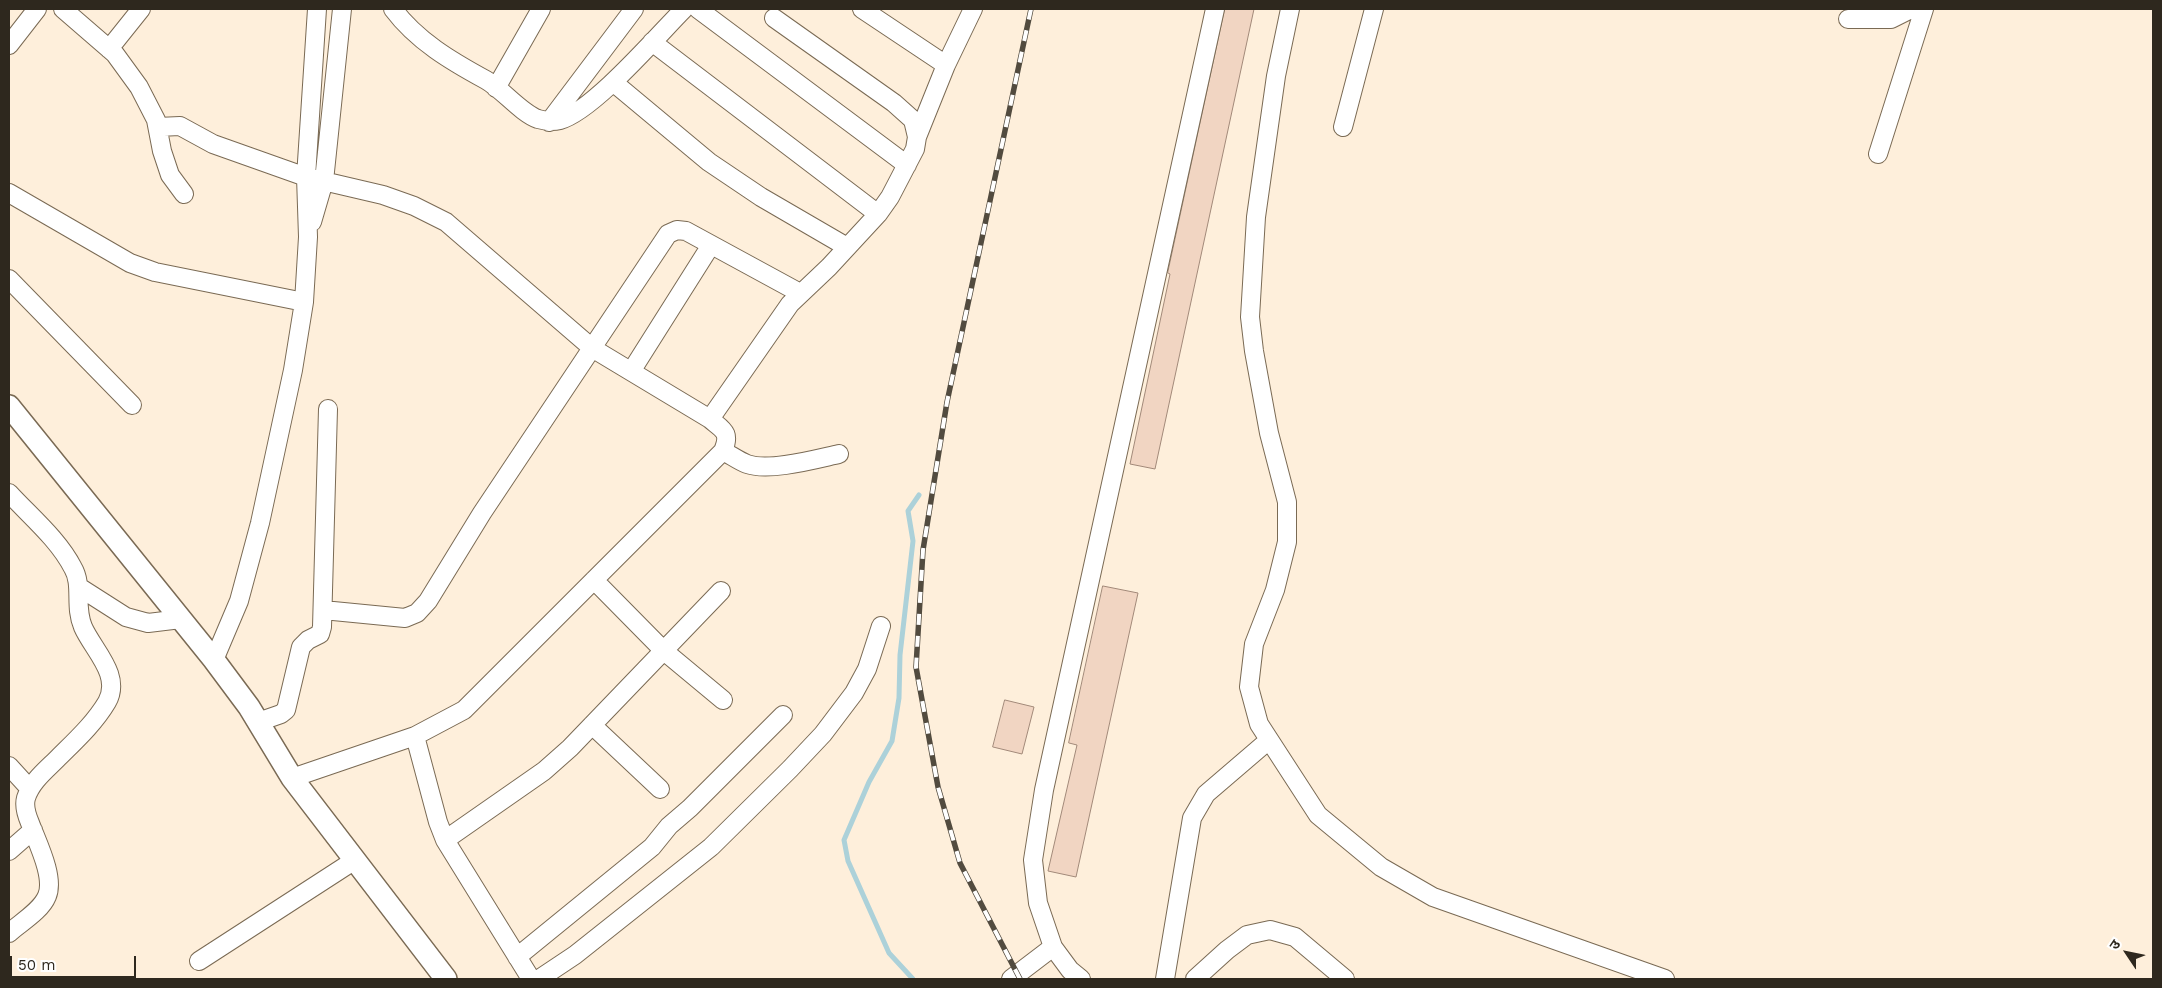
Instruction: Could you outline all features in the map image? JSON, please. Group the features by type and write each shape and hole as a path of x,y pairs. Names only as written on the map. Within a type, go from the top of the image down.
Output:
{"main road":[{"path":"9,406 214,660 258,722 292,778 446,979"}],"street":[{"path":"9,45 37,9"},
{"path":"63,9 109,49 139,87 158,126 162,151 170,175 184,194"},
{"path":"109,49 142,9"},
{"path":"214,660 239,601 260,523 293,370 304,302 308,237 306,177 317,9"},
{"path":"308,237 324,181 342,9"},
{"path":"393,9 439,54 496,88 536,118 549,122 561,120 579,110 613,82 684,9"},
{"path":"496,88 540,9"},
{"path":"549,122 634,9"},
{"path":"698,9 907,164"},
{"path":"862,9 946,65"},
{"path":"710,419 790,304 878,214 890,197 915,149 917,136 946,65 973,9"},
{"path":"1081,979 1070,970 1053,947 1038,904 1033,860 1044,790 1215,9"},
{"path":"1290,9 1276,76 1256,217 1250,317 1254,351 1269,433 1287,502 1287,542 1275,590 1254,644 1249,687 1258,724 1318,815 1381,867 1434,898 1665,979"},
{"path":"1343,126 1374,9"},
{"path":"1848,19 1891,19 1910,9"},
{"path":"1878,154 1924,9"},
{"path":"774,18 894,103 913,120 917,136"},
{"path":"652,42 878,214"},
{"path":"613,82 709,162 761,197 847,247"},
{"path":"158,126 180,126 213,144 306,177 383,196 414,206 446,222 592,348 632,370 710,419 725,430 727,437 723,451 464,710 415,736 292,778"},
{"path":"9,193 130,263 156,272 304,302"},
{"path":"323,610 405,618 417,613 428,601 482,513 668,234 677,230 686,231 800,293"},
{"path":"632,370 711,245"},
{"path":"9,279 132,405"},
{"path":"258,722 281,714 286,710 301,647 308,640 320,634 323,610 328,409"},
{"path":"723,451 748,464 762,465 791,464 839,454"},
{"path":"9,493 62,550 75,570 79,587 77,609 83,627 106,664 111,682 108,701 82,735 33,783 25,799 27,815 49,884 47,897 38,908 9,933"},
{"path":"594,580 664,650 723,700"},
{"path":"79,587 126,617 148,623 181,618"},
{"path":"445,840 544,771 592,725 721,591"},
{"path":"539,979 575,955 711,847 790,769 823,734 854,693 866,669 881,626"},
{"path":"517,957 652,847 669,826 783,716"},
{"path":"592,725 660,789"},
{"path":"415,736 438,822 445,840 531,979"},
{"path":"1165,979 1192,818 1206,794 1269,740"},
{"path":"9,766 30,789"},
{"path":"9,851 33,830"},
{"path":"199,962 355,860"},
{"path":"1195,979 1247,935 1270,930 1295,937 1345,979"},
{"path":"1011,979 1053,947"}],"building":[{"path":"1225,9 1254,9 1155,469 1130,464 1170,274 1168,273"},
{"path":"1103,586 1138,593 1076,877 1048,871 1077,745 1069,743"},
{"path":"1005,700 1034,707 1022,754 993,747"}],"waterway":[{"path":"913,979 889,953 848,861 844,840 869,782 892,741 899,698 900,655 913,541 908,511 919,495"}],"railway":[{"path":"1020,979 960,863 938,787 916,667 923,550 947,402 1031,9"}]}
